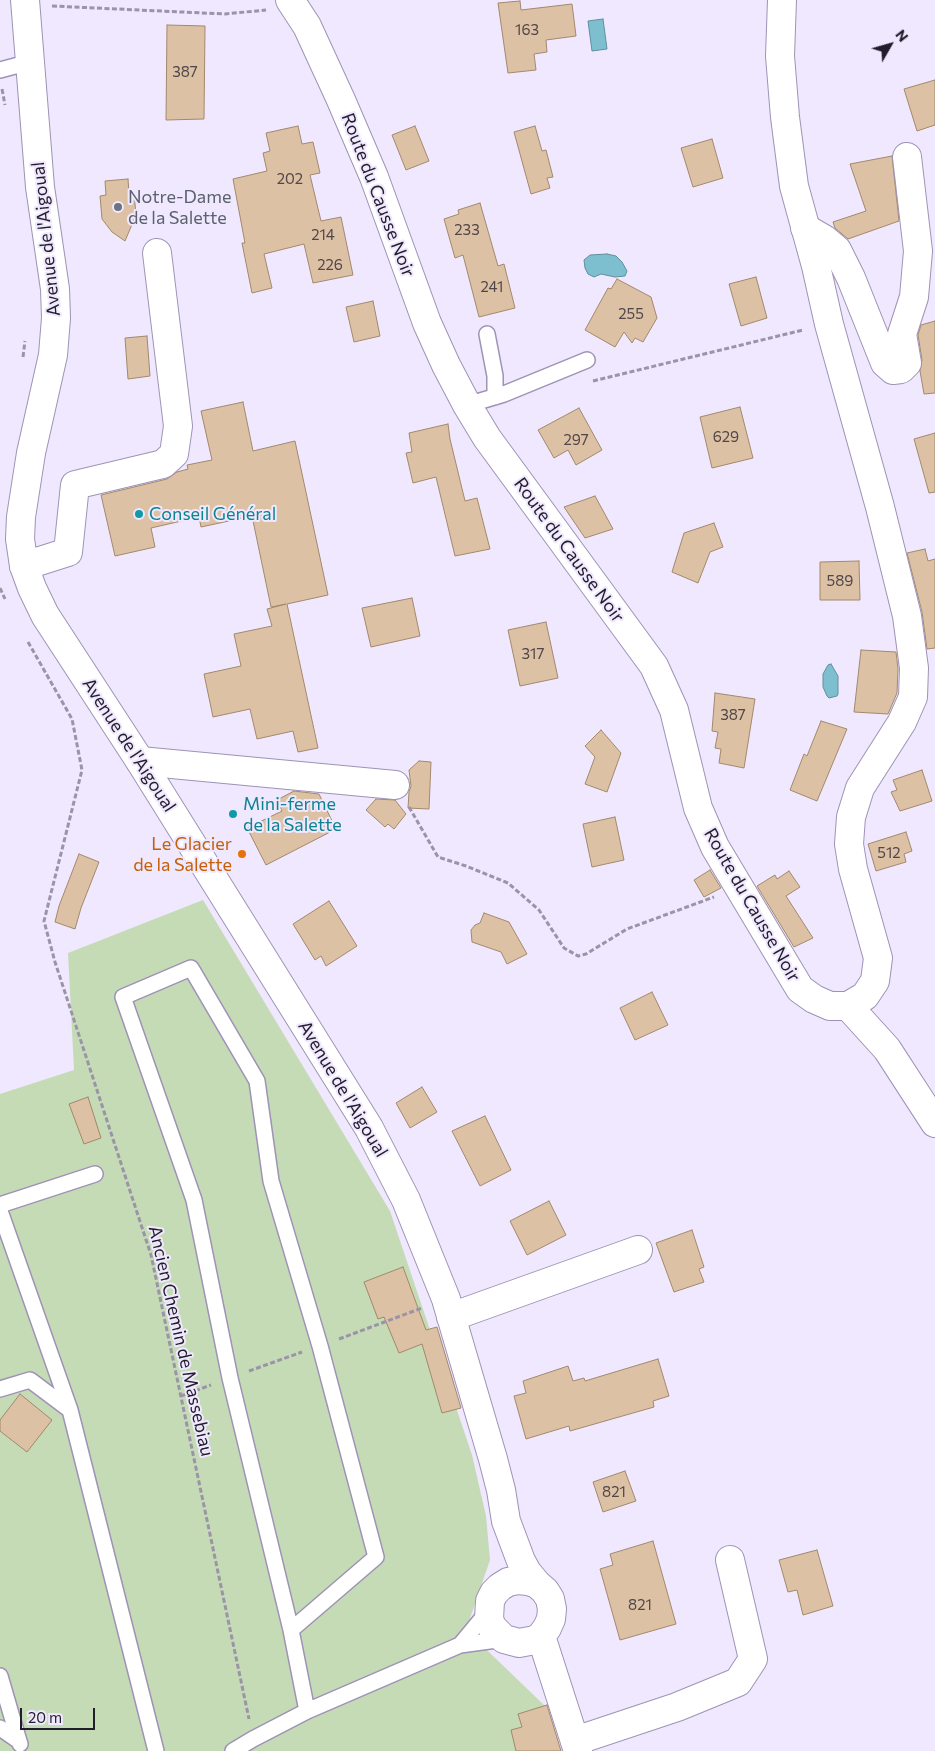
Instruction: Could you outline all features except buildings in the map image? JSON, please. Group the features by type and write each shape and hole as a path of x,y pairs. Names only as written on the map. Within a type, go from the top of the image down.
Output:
{"street":[{"path":"782,0 780,56 785,117 794,186 816,266 829,324 880,507 907,616 914,668 914,697 902,722 860,788 851,817 849,844 853,869 878,958 875,981 866,996 848,1006 888,1049 935,1122"},
{"name":"Route du Causse Noir","path":"292,2 307,26 341,100 374,177 428,322 446,365 467,405 487,438 654,666 674,710 698,808 714,847 800,989 814,999 830,1006 848,1006"},
{"name":"Avenue de l'Aigoual","path":"26,3 40,187 55,289 56,318 53,355 31,453 22,517 20,539 24,566 45,614 140,761 369,1128 406,1200 446,1299 493,1459 506,1521 521,1561 537,1584"},
{"path":"805,228 824,239 837,250 851,278 885,363 893,370 901,369 907,363 902,334 914,297 918,251 907,157"},
{"path":"24,566 68,552 76,485 163,464 174,454 178,426 157,253"},
{"path":"140,761 395,785"},
{"path":"451,1317 638,1250"},
{"name":"Avenue de l'Aigoual","path":"494,1599 506,1521"},
{"path":"521,1639 548,1628 552,1609 550,1599 537,1584 518,1580 508,1582 494,1599 492,1627 521,1639 554,1681 576,1746 738,1682 753,1659 730,1560"}],"lane":[{"path":"1,75 30,62"},
{"path":"487,334 495,376 495,397"},
{"path":"467,405 495,397 587,360"},
{"path":"292,1630 376,1557 320,1346 270,1181 257,1082 191,968 123,997 194,1200 230,1378 292,1630 308,1711"},
{"path":"0,1205 95,1174"},
{"path":"0,1211 70,1410 156,1751"},
{"path":"0,1389 30,1380 70,1410"},
{"path":"460,1645 494,1599"},
{"path":"233,1751 308,1711 460,1645 521,1639"},
{"path":"0,1676 20,1746"},
{"path":"0,1728 20,1746"}],"path":[{"path":"26,3 224,14 268,10 292,2"},
{"path":"1,75 5,108"},
{"path":"588,382 829,324"},
{"path":"22,366 26,337"},
{"path":"0,588 8,603"},
{"name":"Ancien Chemin de Massebiau","path":"24,634 72,719 82,770 44,921 55,962 151,1255 253,1739"},
{"path":"395,785 438,857 508,883 539,910 564,948 578,956 586,954 627,929 738,887"}],"green space":[{"path":"203,900 390,1211 472,1455 486,1516 490,1560 466,1630 545,1706 559,1751 0,1751 0,1094 74,1070 68,953"}],"water":[{"path":"603,19 607,49 592,51 588,21"},
{"path":"607,254 616,256 622,262 627,271 625,276 615,277 601,274 594,277 588,274 584,260 590,255"},
{"path":"831,664 838,676 838,694 829,698 823,687 823,674 828,665"}],"place":[{"name":"Notre-Dame de la Salette","path":"118,207"},
{"name":"Conseil Général","path":"139,514"},
{"name":"Mini-ferme de la Salette","path":"233,814"},
{"name":"Le Glacier de la Salette","path":"242,854"}]}
